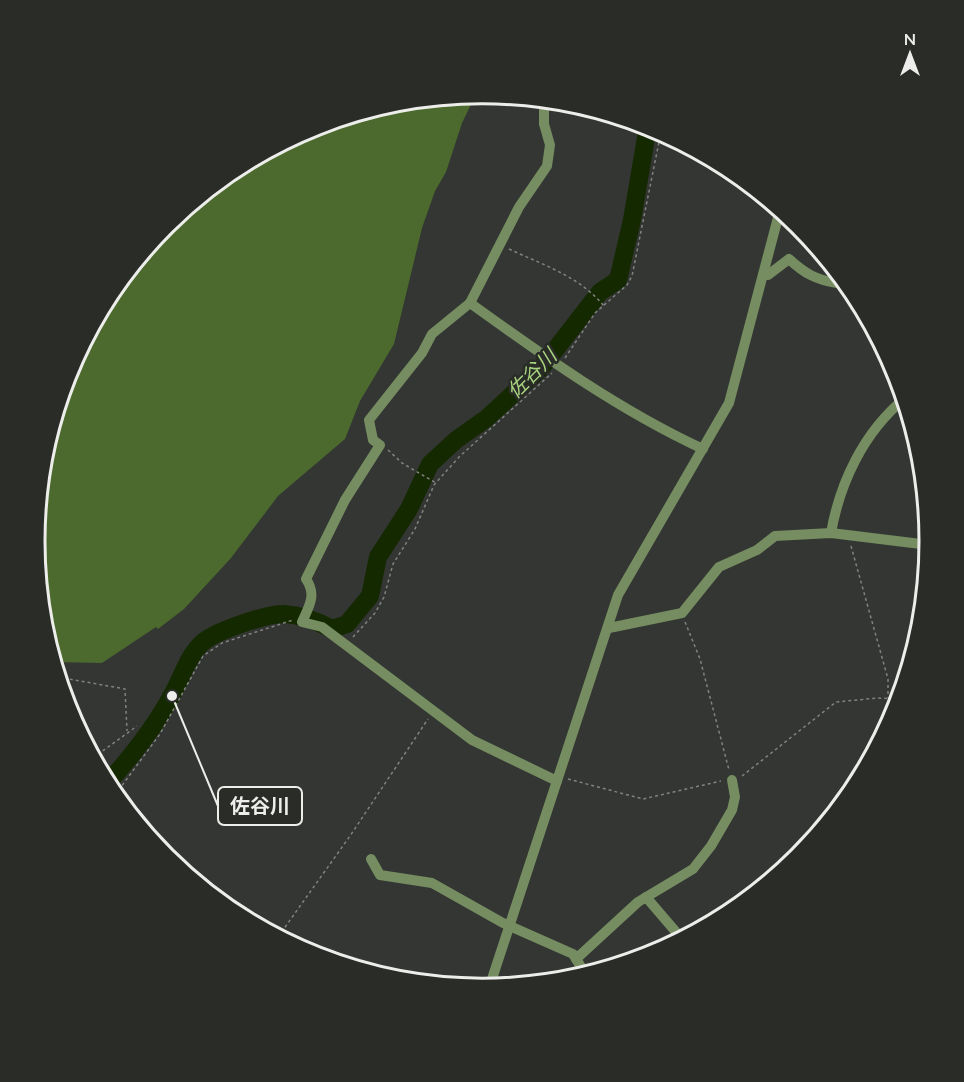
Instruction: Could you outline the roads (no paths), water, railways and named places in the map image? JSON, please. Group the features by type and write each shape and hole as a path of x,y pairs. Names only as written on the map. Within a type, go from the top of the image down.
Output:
{"street":[{"path":"545,109 544,124 550,145 547,166 519,207 470,303 432,334 422,353 369,420 374,440 380,445 345,500 306,579 313,597 302,622 321,627 472,741 558,779"},
{"path":"492,978 618,595 729,403 778,219"},
{"path":"763,275 768,275 789,259 803,272 818,280 834,283"},
{"path":"470,303 559,367 656,427 703,449"},
{"path":"831,533 843,489 856,459 886,414 897,405"},
{"path":"609,628 682,613 719,567 757,550 775,536 831,533 919,544"},
{"path":"576,959 617,920 646,897 693,869 711,846 732,810 735,797 732,780"},
{"path":"371,859 380,875 432,884 573,954 581,967"},
{"path":"646,897 676,932"}],"waterway":[{"name":"佐谷川","path":"114,776 134,752 165,707 192,655 209,638 241,624 284,614 303,617 332,629 347,624 370,596 378,557 409,509 430,464 456,440 487,418 541,368 600,292 618,280 632,220 646,136"}],"place":[{"name":"佐谷川","path":"172,696"}]}
